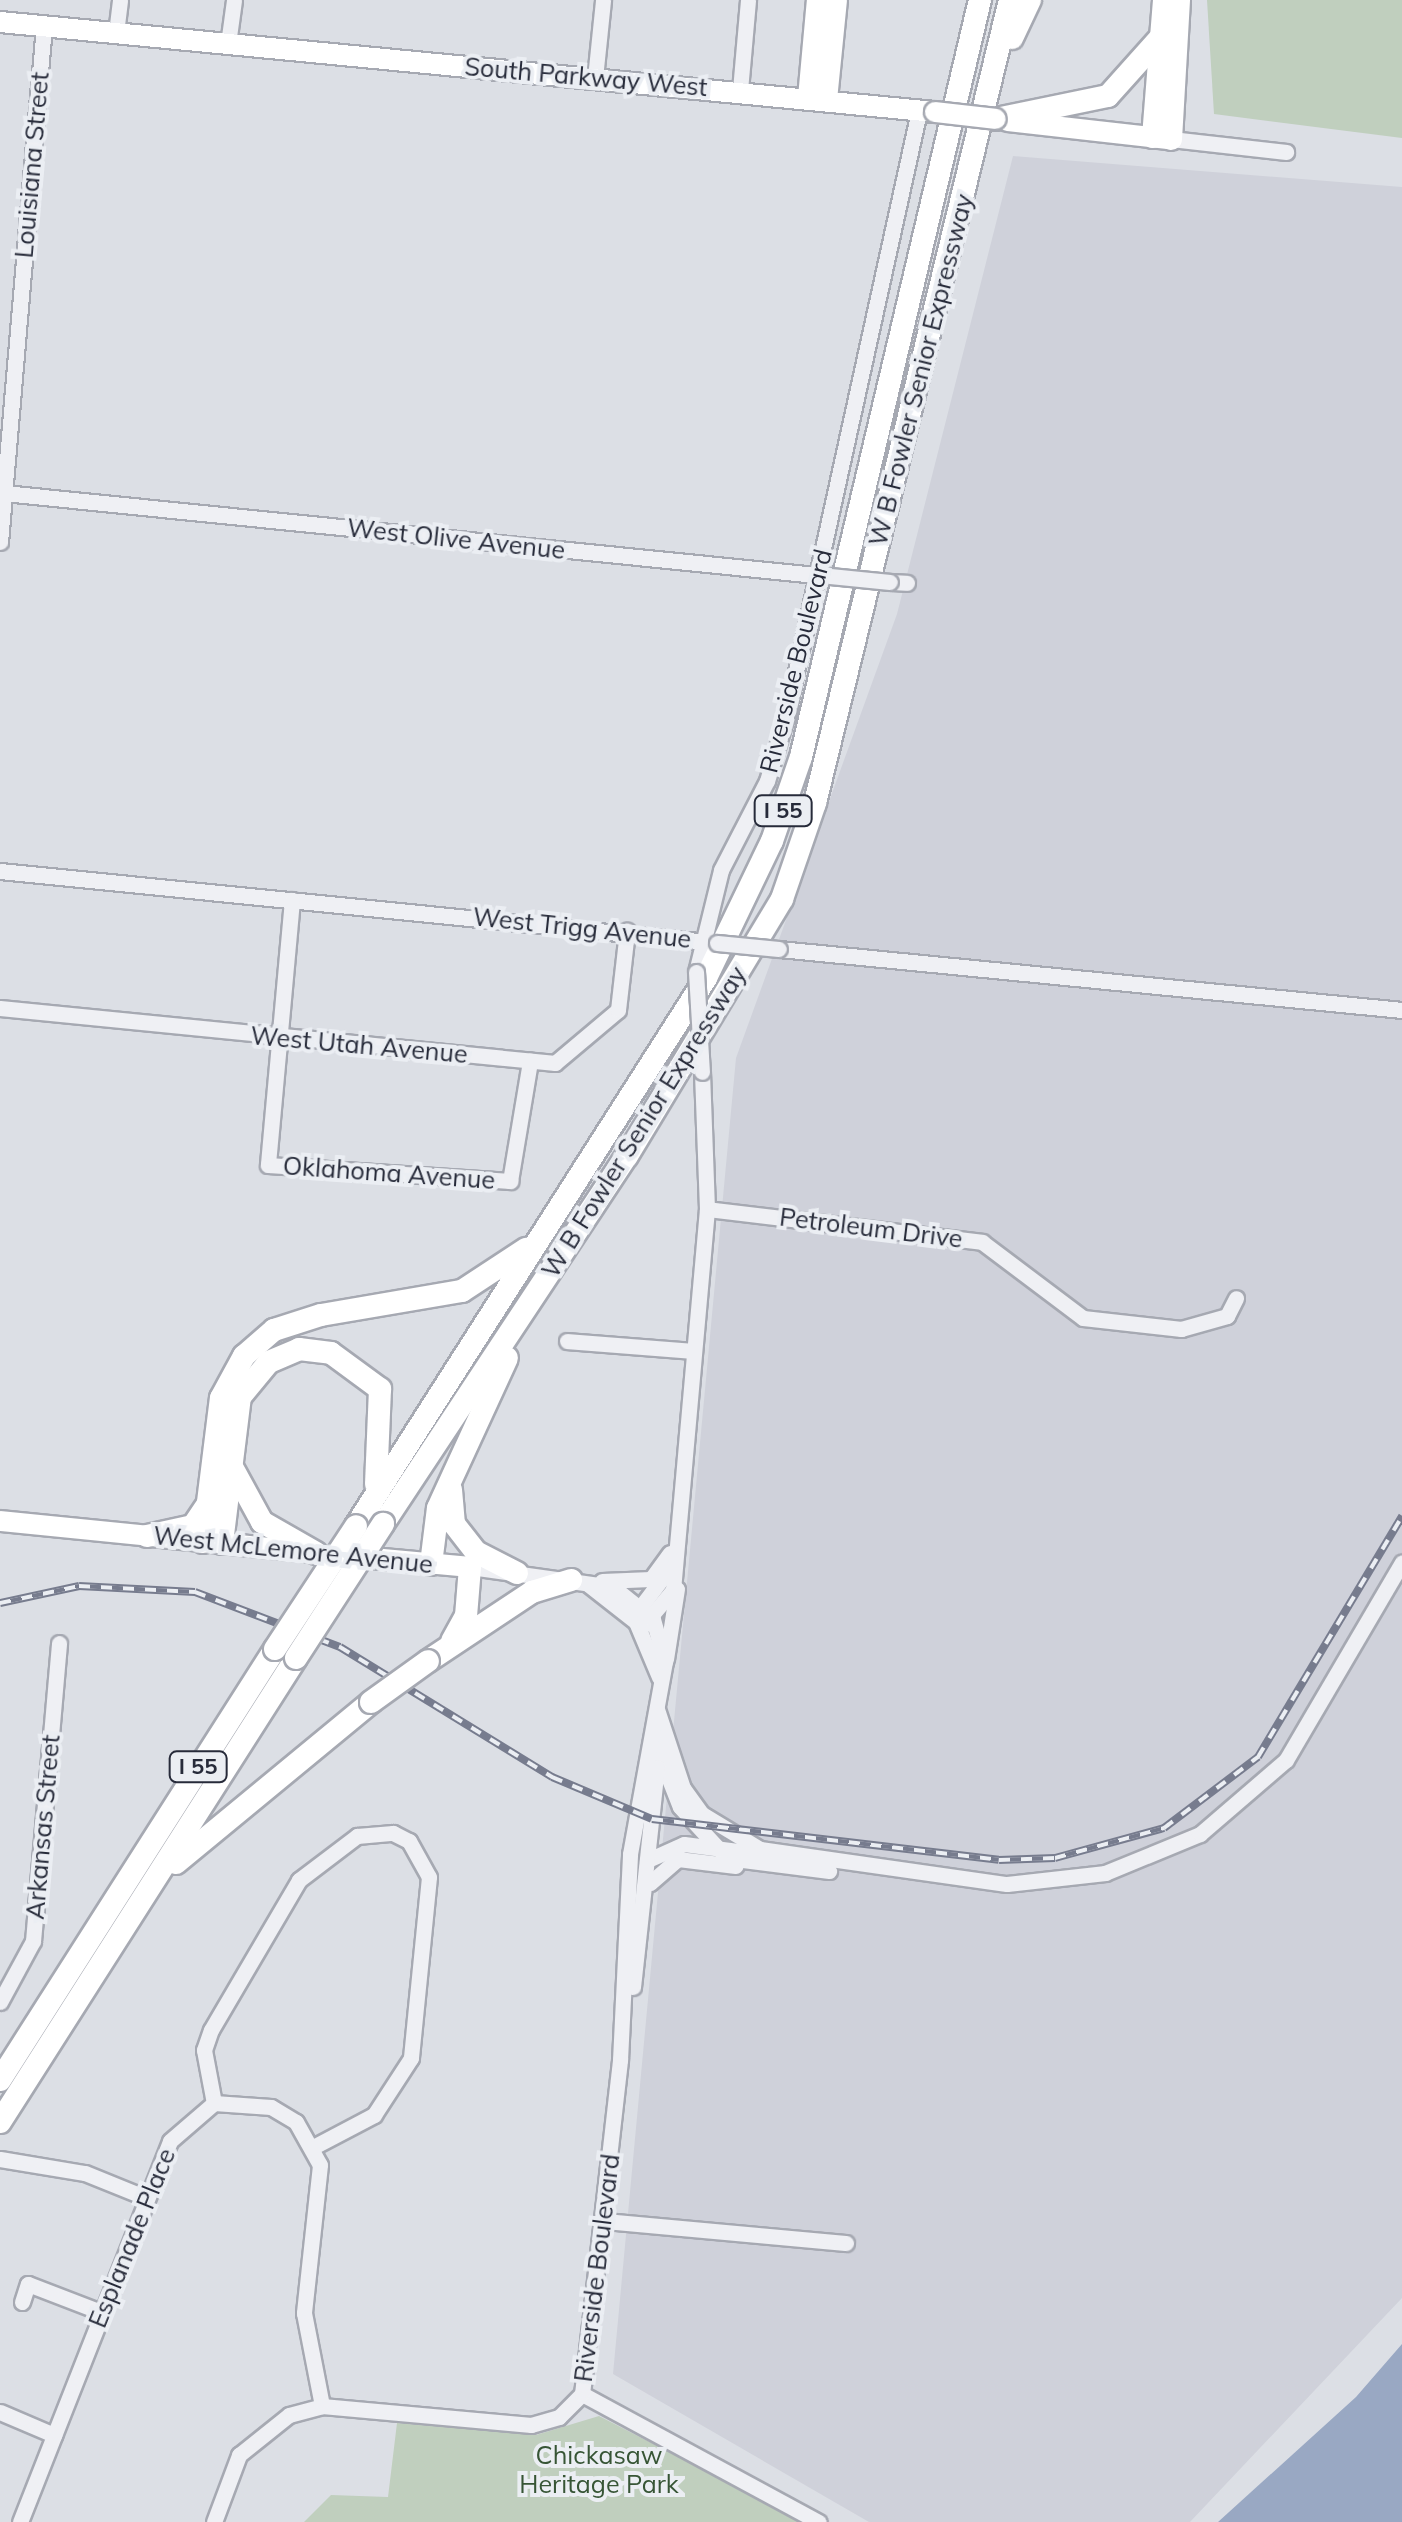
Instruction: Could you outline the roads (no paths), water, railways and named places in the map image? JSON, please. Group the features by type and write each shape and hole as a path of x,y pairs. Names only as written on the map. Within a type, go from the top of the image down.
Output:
{"highway":[{"path":"817,99 818,0"},
{"path":"817,99 836,0"},
{"path":"968,58 969,0"},
{"name":"W B Fowler Senior Expressway","path":"0,2122 148,1889 356,1526 706,978 772,842 806,739 980,0"},
{"name":"W B Fowler Senior Expressway","path":"0,2080 285,1654 382,1524 540,1286 782,899 820,784 1010,0"},
{"path":"998,58 1030,0"},
{"path":"1162,138 1164,0"},
{"path":"1162,138 1179,0"},
{"path":"996,119 1108,96 1139,72 1162,36"},
{"path":"212,1542 206,1505 221,1398 244,1356 274,1330 462,1291 507,1267 553,1221"},
{"path":"431,1564 454,1472 540,1286"},
{"path":"212,1542 240,1397 268,1362 299,1349 331,1353 380,1389 384,1437 371,1502"},
{"path":"228,1447 244,1503 316,1552"},
{"path":"454,1472 454,1524 476,1552 517,1573"},
{"path":"146,1536 193,1526 206,1505"},
{"path":"437,1654 466,1616 470,1567"},
{"path":"148,1889 371,1702 437,1654 532,1592 585,1581"}],"main road":[{"name":"South Parkway West","path":"0,22 740,90 1162,138"},
{"name":"West McLemore Avenue","path":"0,1521 470,1567"}],"street":[{"path":"116,33 120,0"},
{"path":"228,44 234,0"},
{"path":"596,78 603,0"},
{"path":"740,90 748,0"},
{"name":"Louisiana Street","path":"0,542 6,397 44,26"},
{"name":"Riverside Boulevard","path":"642,1618 673,1590 672,1564 707,1209 696,972 698,941 767,781 824,576 927,111"},
{"path":"1162,138 1286,152"},
{"name":"West Olive Avenue","path":"4,493 907,583"},
{"name":"West Trigg Avenue","path":"0,871 1402,1010"},
{"path":"280,1039 292,900"},
{"name":"West Utah Avenue","path":"0,1008 280,1039 530,1062 564,1061 610,1022 627,931"},
{"name":"Oklahoma Avenue","path":"280,1039 268,1165 510,1180 530,1062"},
{"name":"Petroleum Drive","path":"707,1209 982,1242 1083,1318 1181,1329 1227,1316 1236,1298"},
{"path":"567,1341 693,1351"},
{"path":"585,1581 651,1579 674,1545"},
{"name":"Riverside Boulevard","path":"214,2522 223,2482 259,2431 322,2406 531,2425 559,2417 582,2394 620,2060 630,1854 677,1593 674,1545"},
{"path":"646,1891 678,1859 744,1867 1056,1882 1105,1873 1200,1834 1286,1760 1402,1562"},
{"name":"West McLemore Avenue","path":"470,1567 585,1581 642,1618"},
{"path":"642,1618 662,1670"},
{"name":"Arkansas Street","path":"0,2002 33,1941 59,1643"},
{"path":"656,1706 662,1730 702,1814 779,1855"},
{"path":"656,1706 658,1765 716,1848 744,1867"},
{"name":"Riverside Boulevard","path":"620,2060 646,1891 662,1730"},
{"path":"312,2146 374,2115 411,2058 429,1877 409,1841 393,1833 357,1836 299,1880 211,2030 204,2050 214,2103 272,2107 312,2146 323,2192 304,2312 322,2406"},
{"path":"625,1974 650,1858 684,1844 883,1872"},
{"name":"Esplanade Place","path":"20,2522 170,2141 214,2103"},
{"path":"0,2159 84,2173 148,2198"},
{"path":"604,2220 846,2243"},
{"path":"22,2302 28,2284 101,2312"},
{"path":"582,2394 819,2522"},
{"path":"0,2412 54,2435"}],"water":[{"path":"1402,2344 1402,2522 1218,2522 1356,2397"}],"railway":[{"path":"0,1603 79,1586 195,1592 340,1647 552,1777 652,1819 999,1860 1055,1858 1164,1828 1258,1757 1402,1516"}],"park label":[{"name":"Chickasaw Heritage Park","path":"599,2470"}]}
